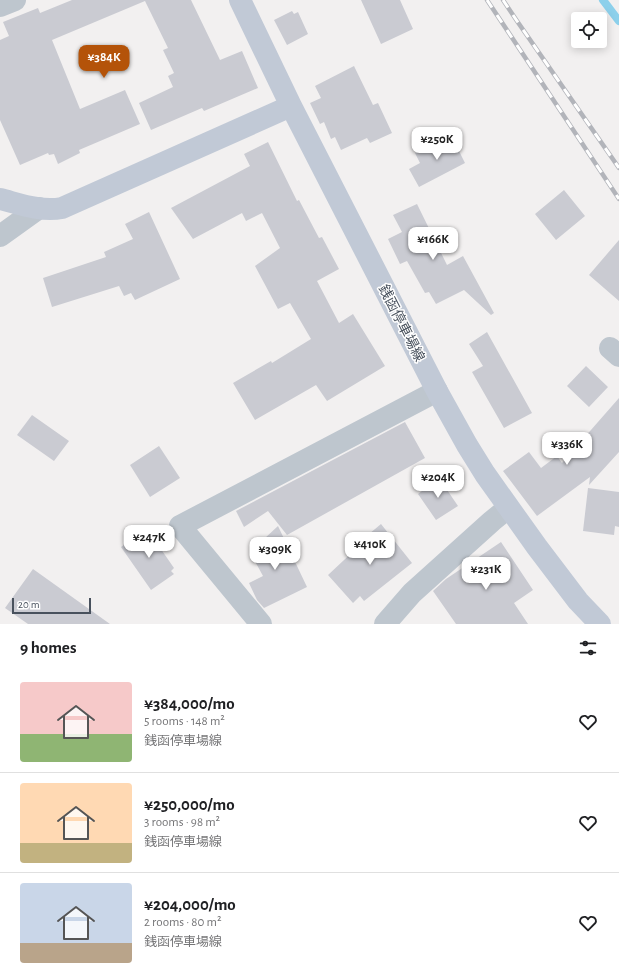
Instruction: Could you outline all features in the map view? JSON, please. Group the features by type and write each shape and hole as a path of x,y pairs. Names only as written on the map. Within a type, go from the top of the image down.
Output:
{"main road":[{"name":"銭函停車場線","path":"240,0 291,106 437,391 467,446 508,508 578,601 600,624"},
{"path":"0,199 50,210 62,208 291,106"}],"street":[{"path":"0,6 15,0"},
{"path":"0,236 39,208"},
{"path":"261,624 180,526 437,391"},
{"path":"385,624 412,593 508,508"}],"building":[{"path":"72,0 191,0 220,60 242,51 258,88 204,111 202,108 151,130 139,103 173,87 168,76 174,73 163,50 168,48 145,1 52,40 80,109 125,90 140,124 79,150 80,153 58,164 54,154 49,155 48,153 20,165 0,120 0,40 9,36 3,22 38,8 40,13"},
{"path":"361,0 400,0 413,29 381,44"},
{"path":"292,11 294,14 298,12 308,34 287,45 274,20"},
{"path":"354,66 373,105 378,103 392,133 370,143 367,138 341,150 335,137 331,139 324,122 320,124 310,103 321,98 315,86"},
{"path":"451,135 465,163 419,187 409,169 420,163 415,153"},
{"path":"268,142 297,201 299,200 319,238 322,237 339,269 317,281 339,323 353,314 385,366 327,401 316,385 255,420 233,383 271,361 272,363 311,339 290,303 278,309 255,266 280,248 262,213 246,221 242,213 193,239 171,208 250,166 244,154"},
{"path":"564,190 585,216 556,240 535,214"},
{"path":"417,204 447,265 463,256 494,313 491,315 464,290 436,304 429,292 425,293 407,261 400,264 388,239 402,232 393,215"},
{"path":"149,212 180,279 135,300 131,293 124,296 119,286 52,307 43,278 106,257 104,252 133,239 125,224"},
{"path":"619,240 619,301 589,275"},
{"path":"487,332 532,413 504,428 472,372 483,366 469,344"},
{"path":"586,366 608,387 589,407 567,386"},
{"path":"619,398 619,452 589,485 590,477 537,516 503,471 529,452 541,468 557,456 562,463"},
{"path":"32,415 69,441 54,461 17,435"},
{"path":"405,422 425,458 287,535 268,511 244,527 236,511"},
{"path":"159,446 180,478 150,497 130,465"},
{"path":"439,478 458,506 436,520 418,494"},
{"path":"588,488 619,492 619,527 615,526 614,535 583,531"},
{"path":"381,524 412,563 364,601 360,596 353,603 328,575 359,546 357,544"},
{"path":"278,526 307,587 264,608 257,600 249,583 263,576 250,552"},
{"path":"147,529 174,568 171,571 174,574 151,590 121,547"},
{"path":"501,542 533,590 514,603 528,624 456,624 433,591 446,579"},
{"path":"33,569 110,624 28,624 5,608"}],"waterway":[{"path":"603,0 619,21"}],"railway":[{"path":"487,0 619,199"},
{"path":"503,0 619,168"}]}
